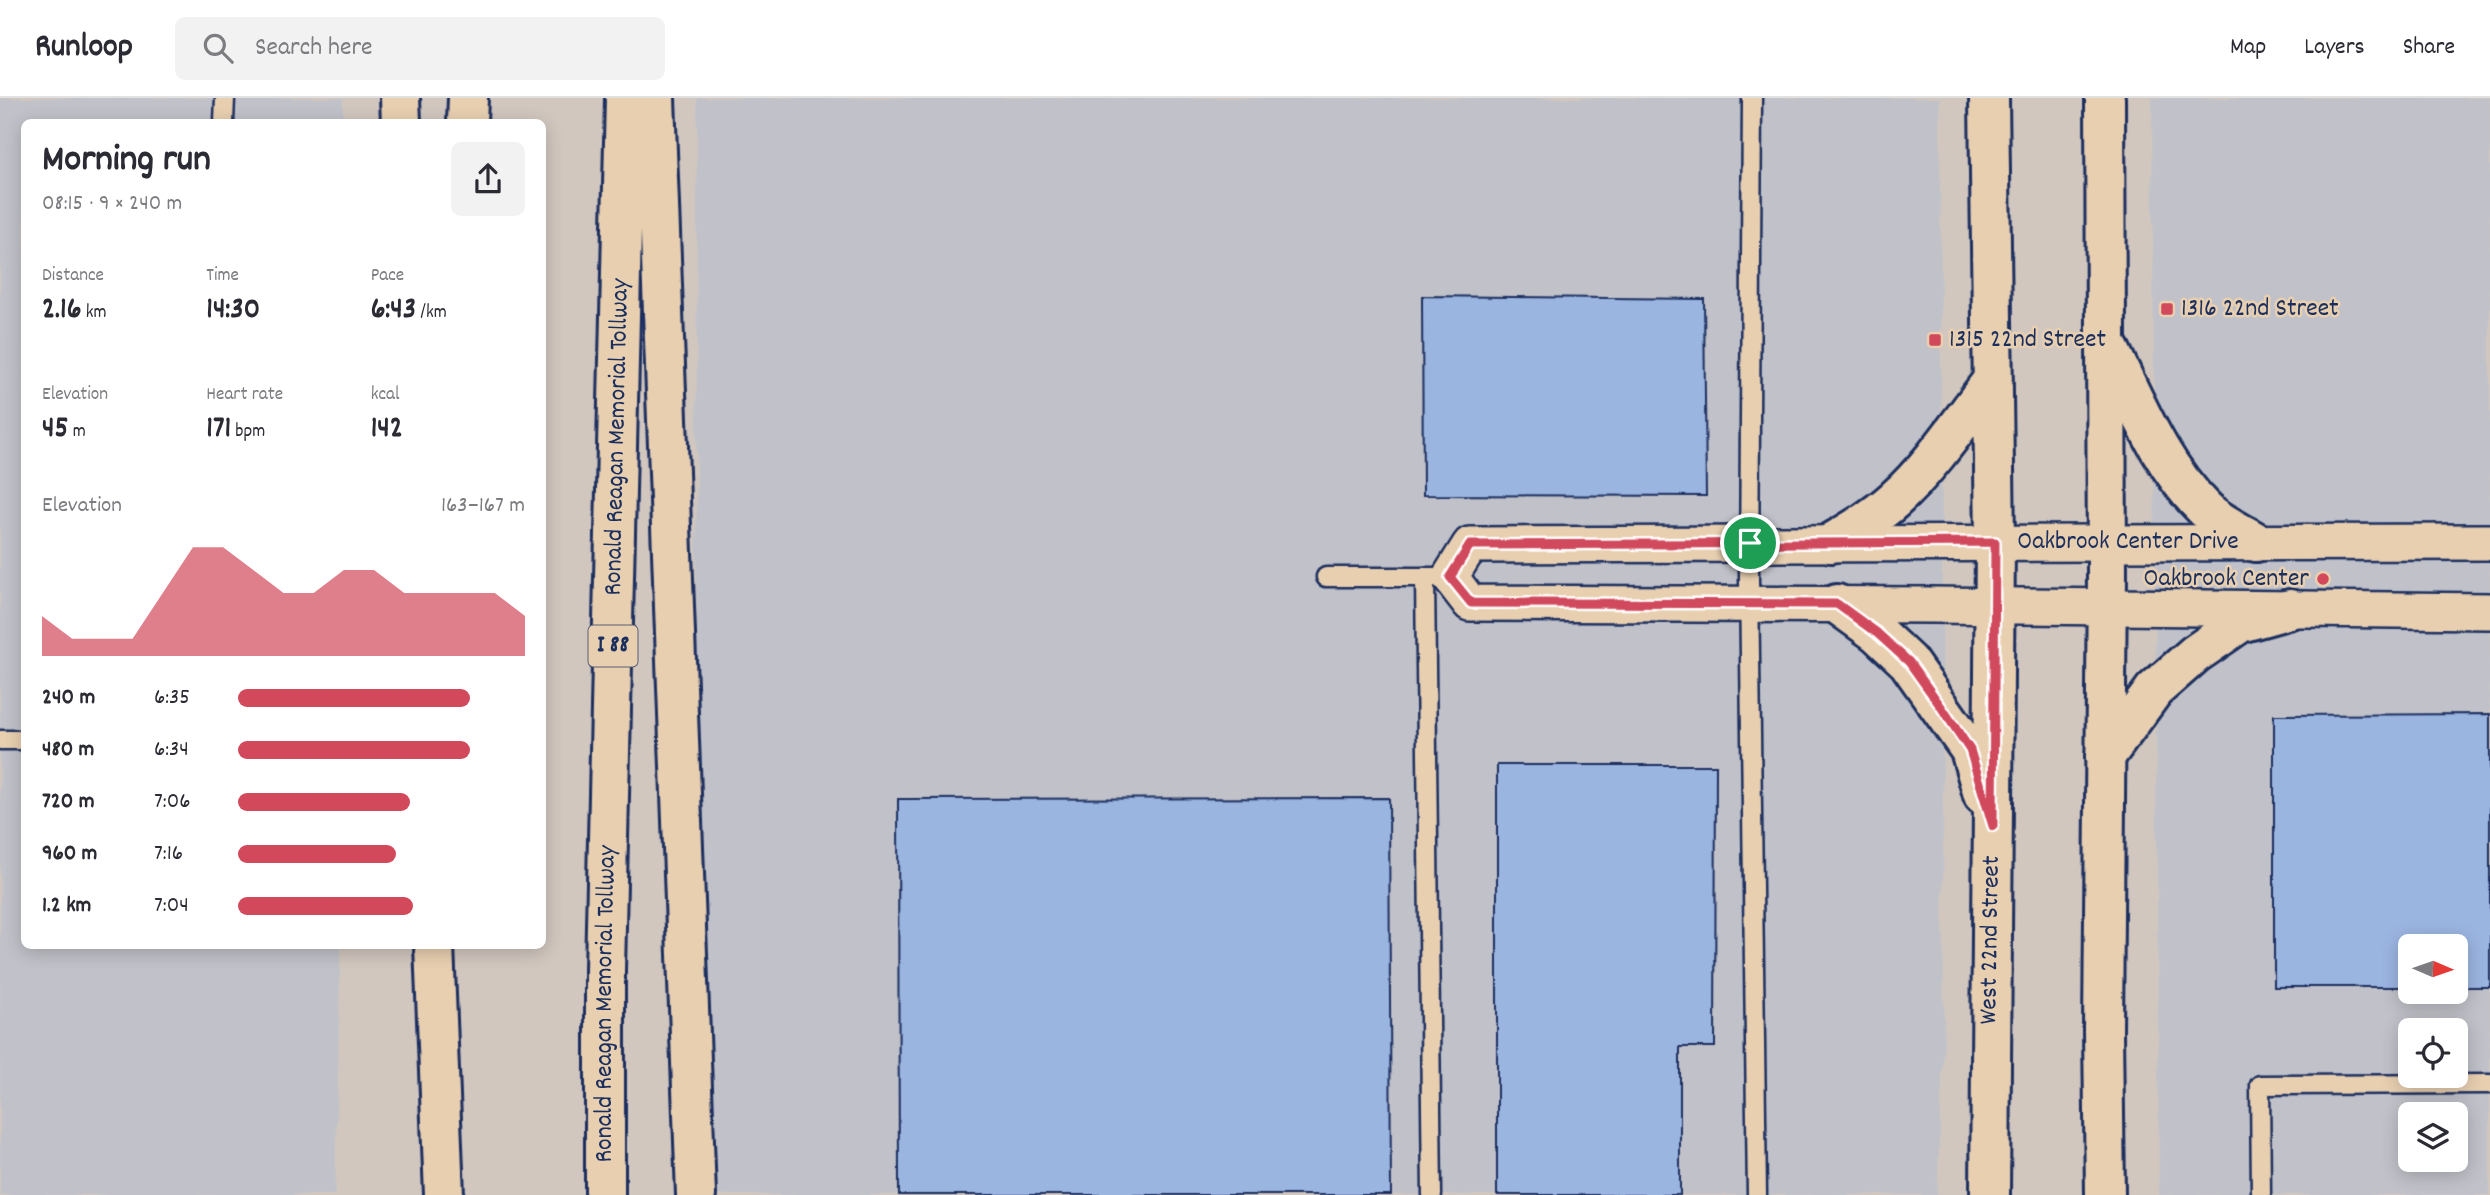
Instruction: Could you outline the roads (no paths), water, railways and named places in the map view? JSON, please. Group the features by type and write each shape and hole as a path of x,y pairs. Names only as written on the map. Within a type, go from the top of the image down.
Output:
{"main road":[{"path":"400,98 401,119"},
{"path":"467,119 468,98"},
{"name":"Ronald Reagan Memorial Tollway","path":"605,1195 605,970 625,98"},
{"path":"656,98 696,1195"},
{"name":"West 22nd Street","path":"1989,98 1995,542 1990,1195"},
{"path":"2105,98 2105,1195"},
{"path":"2106,341 2155,439 2177,476 2207,511 2256,542"},
{"path":"1830,543 1862,524 1895,499 1929,462 1992,381"},
{"path":"1837,604 1877,633 1909,662 1942,708 1970,750 1993,826"},
{"path":"2105,757 2154,690 2194,654 2240,623 2290,609"},
{"path":"434,949 445,1195"},
{"path":"445,949 445,1195"}],"street":[{"name":"Oakbrook Center Drive","path":"1437,577 1470,545 2490,542"},
{"path":"1437,577 1471,603 1995,605 2490,611"}],"lane":[{"path":"224,119 225,98"},
{"path":"1752,98 1750,604 1757,1195"},
{"path":"1326,577 1437,577 1432,1195"},
{"path":"0,740 21,740"},
{"path":"2261,1195 2260,1085 2490,1084"}],"place":[{"name":"1316 22nd Street","path":"2167,309"},
{"name":"1315 22nd Street","path":"1935,340"},
{"name":"Oakbrook Center","path":"2323,579"}]}
